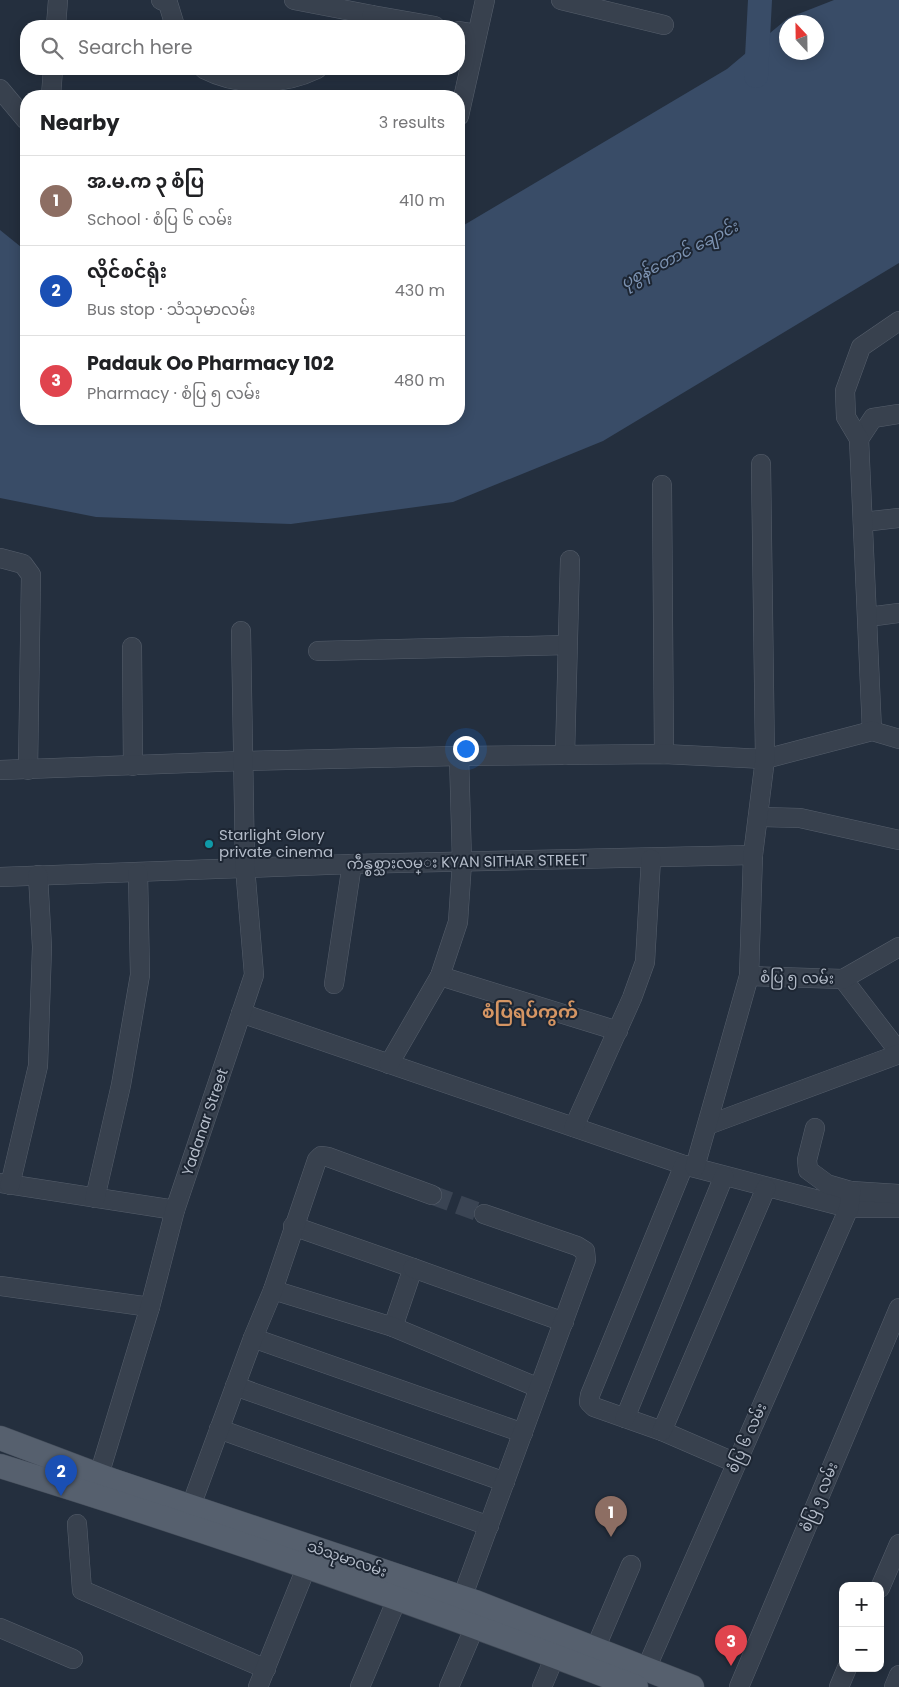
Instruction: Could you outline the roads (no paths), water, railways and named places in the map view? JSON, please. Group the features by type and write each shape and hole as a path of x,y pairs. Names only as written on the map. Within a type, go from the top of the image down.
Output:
{"main road":[{"name":"သံသုမာလမ်း","path":"0,1438 99,1475 191,1506 470,1612 595,1649 641,1678"},
{"name":"သံသုမာလမ်း","path":"0,1466 132,1507 397,1599 470,1612 554,1656 641,1678 692,1687"}],"street":[{"path":"56,20 58,0"},
{"path":"161,0 168,3 173,20"},
{"path":"294,0 371,20"},
{"path":"463,90 470,45 485,0"},
{"path":"561,0 664,25"},
{"path":"52,90 54,75"},
{"path":"215,75 247,82 279,80 302,75"},
{"path":"0,89 20,113"},
{"path":"872,731 859,439 846,417 845,392 861,347 899,321"},
{"path":"859,439 873,418 899,414"},
{"path":"736,1463 662,1431 594,1407 589,1402 590,1395 708,1125 749,976 753,855 765,759 761,464"},
{"path":"662,485 664,754"},
{"path":"863,522 899,518"},
{"path":"0,558 23,564 31,575 28,770"},
{"path":"564,754 570,560"},
{"path":"868,617 899,613"},
{"name":"Yadanar Street","path":"99,1475 150,1307 175,1210 254,975 245,867 241,631"},
{"path":"318,651 568,644"},
{"path":"132,647 134,766"},
{"path":"0,770 243,761 564,754 664,754 765,759 872,731 899,740"},
{"path":"389,1064 440,976 458,922 462,862 459,756"},
{"path":"758,817 800,818 899,840"},
{"name":"ကဵန္စစ္သားလမ္း KYAN SITHAR STREET","path":"0,877 245,867 651,859 753,855"},
{"path":"574,1127 618,1031 645,962 651,859"},
{"path":"334,984 352,864"},
{"path":"95,1198 121,1085 140,975 138,872"},
{"path":"38,875 42,947 38,1066 5,1184 175,1210"},
{"path":"843,979 899,947"},
{"path":"440,976 618,1031"},
{"name":"စံပြ ၅ လမ်း","path":"749,976 843,979 899,1053"},
{"path":"241,1013 690,1166 766,1188 850,1199 899,1208"},
{"path":"708,1125 899,1053"},
{"path":"815,1128 807,1160 808,1170 850,1199 899,1194"},
{"path":"191,1506 253,1338 273,1290 293,1226 317,1160 321,1156 328,1156 432,1195"},
{"path":"625,1418 724,1176"},
{"path":"662,1431 766,1188"},
{"name":"စံပြ ၆ လမ်း","path":"641,1678 850,1199"},
{"path":"448,1687 470,1612 489,1526 586,1260 585,1251 484,1214"},
{"path":"293,1226 564,1322"},
{"path":"393,1327 413,1268"},
{"path":"0,1286 150,1307"},
{"path":"273,1290 393,1327 539,1388"},
{"name":"စံပြ ၅ လမ်း","path":"739,1687 899,1308"},
{"path":"253,1338 523,1433"},
{"path":"235,1386 505,1482"},
{"path":"219,1429 489,1526"},
{"path":"77,1524 82,1590 266,1669"},
{"path":"883,1582 899,1544"},
{"path":"595,1649 631,1565"},
{"path":"258,1687 306,1568"},
{"path":"360,1687 397,1599"},
{"path":"0,1628 73,1659"},
{"path":"542,1687 554,1656"},
{"path":"839,1687 845,1672"},
{"path":"894,1687 899,1675"}],"water":[{"name":"ပုစွန်တောင် ချောင်း","path":"834,0 899,0 899,263 603,441 453,502 291,524 96,517 0,498 0,230 20,246 20,425 465,425 465,224 727,69 779,26 779,60 824,60 824,15 796,15"}],"waterway":[{"path":"756,76 760,0"}],"tunnel":[{"path":"432,1195 484,1214"}],"place":[{"name":"Starlight Glory private cinema","path":"209,844"},
{"name":"လိုင်စင်ရုံး","path":"61,1496"},
{"name":"အ.မ.က ၃ စံပြ","path":"611,1537"},
{"name":"Padauk Oo Pharmacy 102","path":"731,1666"}],"district":[{"name":"စံပြရပ်ကွက်","path":"530,1012"}]}
